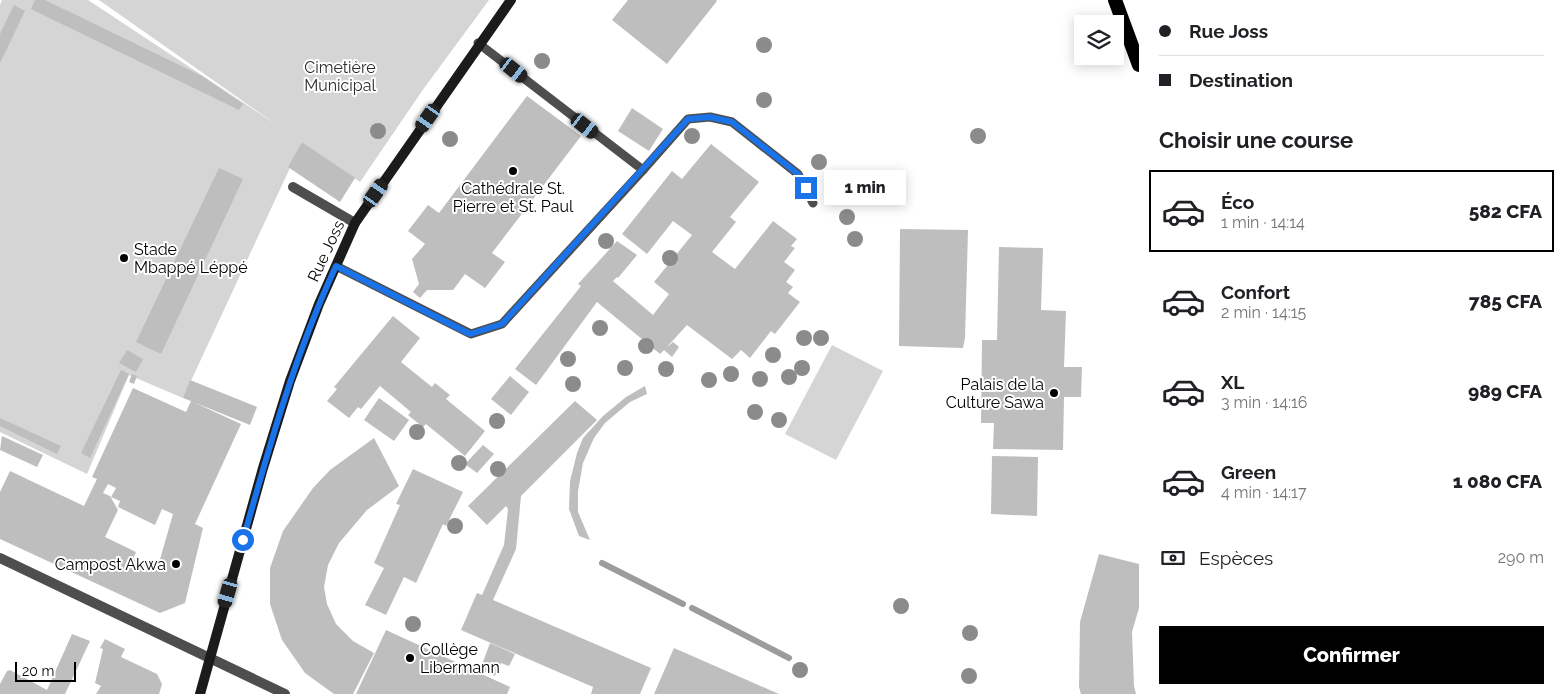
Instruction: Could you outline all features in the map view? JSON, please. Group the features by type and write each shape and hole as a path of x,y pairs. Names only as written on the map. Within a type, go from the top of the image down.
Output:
{"highway":[{"path":"1115,0 1139,65"}],"main road":[{"name":"Rue Joss","path":"200,694 209,657 290,380 318,304 355,223 478,43 510,0"}],"street":[{"path":"293,187 355,223"},
{"path":"0,558 285,694"}],"lane":[{"path":"478,43 642,170"},
{"path":"336,266 470,334 502,324 688,119 710,117 732,122 798,174 812,202"}],"green space":[{"name":"Stade Mbappé Léppé","path":"2,0 88,0 277,125 99,0 489,0 422,91 360,182 302,142 183,398 129,375 87,474 0,432 0,5"},
{"path":"832,345 883,371 836,460 785,434"}],"building":[{"path":"35,0 45,0 202,76 243,104 239,110 31,9"},
{"path":"628,0 717,1 667,64 612,20"},
{"path":"14,5 25,11 0,63 0,34"},
{"name":"Cathédrale St. Pierre et St. Paul","path":"527,96 581,136 492,253 505,262 485,288 465,274 453,290 427,290 420,298 413,292 419,284 412,259 425,244 408,231 428,205 439,213"},
{"path":"632,108 663,129 649,151 618,131"},
{"path":"302,142 355,178 340,202 288,167"},
{"path":"711,144 759,182 730,217 736,222 712,252 735,269 773,221 797,239 791,246 795,248 784,262 795,270 786,282 793,287 788,293 800,302 775,334 771,331 750,358 741,350 732,359 687,325 666,348 673,342 679,347 672,357 664,350 660,354 597,302 536,385 515,369 581,286 578,284 617,241 637,255 618,278 613,281 653,315 669,294 654,282 692,235 673,221 647,254 622,234 672,171 682,179"},
{"path":"219,168 243,179 161,354 136,342"},
{"path":"900,229 968,230 965,338 963,348 899,346"},
{"path":"999,247 1043,248 1041,310 1066,311 1064,367 1082,367 1081,397 1064,397 1063,450 993,449 994,423 981,423 982,340 997,340"},
{"path":"393,316 420,338 401,362 432,387 435,383 450,395 446,399 485,431 465,456 426,424 423,427 408,415 411,412 380,386 361,409 358,407 349,418 327,401 337,389 334,387"},
{"path":"127,350 143,359 136,372 119,363"},
{"path":"121,370 129,374 90,458 81,453"},
{"path":"132,374 137,376 134,384 129,382"},
{"path":"510,376 529,392 511,415 491,399"},
{"path":"190,380 257,407 250,425 193,402 241,424 195,524 203,528 185,603 160,613 0,539 0,492 10,471 84,506 97,479 92,477 133,388 186,412 191,401 183,398","holes":["108,484 116,488 111,497 120,501 118,507 155,525 162,509 173,514 157,570 133,559 136,552 105,537 118,510 110,496 103,493"]},
{"path":"645,386 647,394 630,402 605,423 594,438 583,463 578,491 578,512 590,540 579,536 569,509 570,481 583,438 603,416 626,397"},
{"path":"379,398 409,420 394,441 364,420"},
{"path":"575,401 597,420 521,496 516,549 493,600 651,668 640,694 591,694 593,687 461,630 477,593 482,595 504,545 508,509 506,506 487,525 468,506"},
{"path":"0,418 61,446 57,454 0,426"},
{"path":"2,436 43,455 37,467 0,450"},
{"path":"374,438 399,486 367,510 339,543 328,565 324,587 327,604 336,624 353,641 374,653 353,694 334,694 305,673 282,640 270,604 270,568 283,531 313,488 330,470"},
{"path":"483,445 494,454 477,473 465,464"},
{"path":"992,456 1038,457 1037,516 991,514"},
{"path":"413,469 463,492 446,526 443,524 416,583 404,577 386,615 365,605 384,568 374,563 400,505 396,504"},
{"path":"1099,554 1139,564 1139,608 1132,632 1136,694 1081,694 1079,687 1080,622"},
{"name":"Collège Libermann","path":"386,630 510,687 507,694 356,694"},
{"path":"72,634 90,641 65,694 0,694 0,684 7,671 10,670 47,690"},
{"path":"105,639 125,649 121,657 157,674 162,684 159,694 96,694 101,686 95,683 103,649 100,648"},
{"path":"490,643 515,654 509,666 501,663 495,676 480,670"},
{"path":"674,648 779,694 654,694"}],"waterway":[{"path":"602,563 683,604"},
{"path":"692,608 789,658"}],"place":[{"name":"Cathédrale St. Pierre et St. Paul","path":"513,171"},
{"name":"Stade Mbappé Léppé","path":"124,258"},
{"name":"Palais de la Culture Sawa","path":"1054,393"},
{"name":"Campost Akwa","path":"176,564"},
{"name":"Collège Libermann","path":"410,658"}],"route":[{"path":"243,540 290,380 318,304 336,266 470,334 502,324 688,119 710,117 732,122 798,174 806,188"}],"park label":[{"name":"Cimetière Municipal","path":"340,76"}]}
